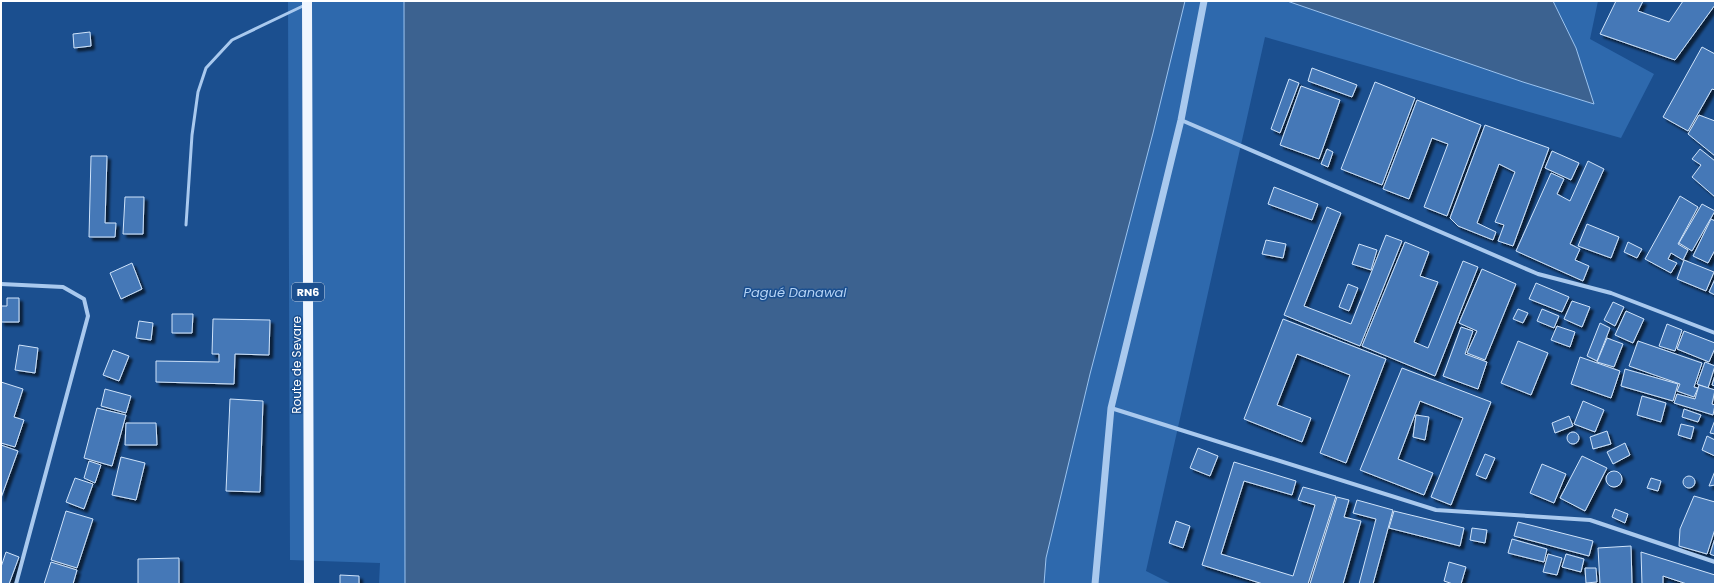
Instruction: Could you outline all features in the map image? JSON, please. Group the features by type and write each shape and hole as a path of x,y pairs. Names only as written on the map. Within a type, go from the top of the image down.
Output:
{"main road":[{"name":"Route de Sevare","path":"307,2 309,584"}],"street":[{"path":"1095,584 1111,408 1181,120 1204,1"},
{"path":"1181,120 1538,274 1611,293 1715,333"},
{"path":"1,284 63,287 84,299 88,316 16,584"},
{"path":"1111,408 1436,510 1590,520 1715,562"}],"lane":[{"path":"186,225 192,135 198,92 206,68 232,40 307,2"}],"shaded area":[{"path":"288,1 404,1 405,584 379,584 380,563 290,560"},
{"path":"1185,1 1287,1 1523,82 1594,104 1576,48 1553,1 1598,1 1590,39 1654,74 1621,138 1265,37 1146,571 1172,584 1044,584 1046,558 1090,374 1153,133"}],"water":[{"name":"Pagué Danawal","path":"404,1 1185,1 1153,133 1090,374 1046,558 1044,584 405,584"},
{"path":"1287,1 1553,1 1576,48 1594,104 1523,82"}],"building":[{"path":"1616,1 1643,1 1638,11 1669,22 1683,1 1715,1 1715,5 1675,60 1600,34"},
{"path":"90,32 91,46 74,48 73,34"},
{"path":"1702,47 1715,54 1715,90 1712,89 1688,131 1663,117"},
{"path":"1312,68 1357,85 1352,97 1308,81"},
{"path":"1289,79 1299,83 1280,133 1271,129"},
{"path":"1375,82 1415,98 1382,185 1341,169"},
{"path":"1301,86 1340,100 1319,159 1280,145"},
{"path":"1417,100 1481,125 1447,216 1424,207 1448,144 1432,138 1409,199 1383,189"},
{"path":"1699,115 1715,121 1715,156 1688,134"},
{"path":"1485,125 1549,148 1513,246 1498,241 1504,225 1495,222 1515,172 1499,164 1477,223 1496,232 1493,240 1458,226 1450,218"},
{"path":"1327,149 1333,152 1328,167 1321,164"},
{"path":"1700,149 1715,161 1715,197 1692,177 1701,165 1692,159"},
{"path":"1552,151 1579,163 1571,180 1545,168"},
{"path":"91,156 107,156 105,223 116,223 115,237 89,237"},
{"path":"1588,161 1604,169 1570,244 1580,249 1575,260 1589,266 1583,281 1516,251 1551,173 1564,179 1557,194 1570,201"},
{"path":"1274,187 1318,204 1312,220 1268,204"},
{"path":"1680,196 1698,207 1678,244 1688,250 1683,260 1671,253 1668,259 1677,263 1671,273 1645,259"},
{"path":"125,197 144,197 143,234 123,234"},
{"path":"1702,204 1715,211 1692,251 1679,243"},
{"path":"1327,207 1341,213 1304,306 1351,324 1386,235 1402,241 1360,346 1284,315"},
{"path":"1711,219 1715,221 1715,250 1708,263 1693,256"},
{"path":"1587,224 1619,237 1611,258 1578,246"},
{"path":"1266,240 1286,244 1283,258 1262,254"},
{"path":"1405,242 1429,252 1420,276 1438,282 1414,342 1428,348 1463,261 1478,267 1435,376 1362,346"},
{"path":"1628,242 1642,249 1637,258 1624,252"},
{"path":"1359,244 1377,250 1371,270 1352,264"},
{"path":"1684,260 1714,272 1706,291 1677,279"},
{"path":"132,263 142,289 121,299 110,273"},
{"path":"1482,269 1516,284 1485,360 1467,353 1477,331 1459,323"},
{"path":"1715,279 1715,295 1709,292"},
{"path":"1536,283 1569,297 1562,312 1529,299"},
{"path":"1348,284 1358,288 1349,311 1339,307"},
{"path":"7,298 19,298 19,322 1,322 1,306 7,306"},
{"path":"1572,301 1590,307 1582,327 1564,319"},
{"path":"1613,302 1624,307 1615,326 1604,320"},
{"path":"1518,309 1528,313 1523,323 1513,319"},
{"path":"1542,309 1559,316 1554,328 1537,321"},
{"path":"1626,311 1644,319 1633,343 1615,335"},
{"path":"172,314 193,314 192,333 172,333"},
{"path":"213,319 270,320 269,355 235,354 234,384 156,382 156,361 219,362 219,354 212,354"},
{"path":"1283,319 1386,359 1346,463 1320,453 1350,375 1297,354 1277,405 1311,418 1302,442 1244,419"},
{"path":"139,321 153,323 151,340 136,338"},
{"path":"1600,323 1610,328 1597,361 1587,356"},
{"path":"1667,324 1682,330 1675,351 1659,346"},
{"path":"1557,326 1575,332 1570,347 1551,340"},
{"path":"1461,327 1473,331 1465,354 1487,362 1478,389 1443,376"},
{"path":"1684,331 1715,343 1715,348 1709,362 1677,349"},
{"path":"1607,338 1623,344 1614,367 1597,362"},
{"path":"1518,341 1548,353 1531,395 1501,383"},
{"path":"1638,341 1702,363 1694,387 1698,388 1694,397 1677,391 1680,384 1629,366"},
{"path":"19,345 38,348 35,373 15,370"},
{"path":"113,350 129,356 119,381 103,375"},
{"path":"1580,357 1620,371 1611,398 1571,384"},
{"path":"1705,362 1715,366 1708,388 1697,384"},
{"path":"1402,368 1491,402 1451,505 1431,497 1463,418 1420,401 1398,459 1433,473 1424,495 1360,470"},
{"path":"1625,369 1678,384 1673,401 1621,386"},
{"path":"1715,375 1715,386 1712,385"},
{"path":"1,382 23,389 14,417 24,420 15,447 1,443"},
{"path":"1699,385 1715,390 1712,404 1715,405 1713,415 1674,403 1677,394 1695,399"},
{"path":"105,389 131,396 126,413 101,406"},
{"path":"1642,396 1666,403 1661,422 1637,415"},
{"path":"230,399 263,401 260,492 226,491"},
{"path":"1583,401 1604,410 1595,432 1574,424"},
{"path":"97,408 126,415 112,466 84,458"},
{"path":"1684,409 1701,415 1698,422 1682,417"},
{"path":"1416,415 1429,417 1425,440 1413,437"},
{"path":"1569,416 1573,426 1555,433 1552,423"},
{"path":"1715,420 1715,434 1710,433"},
{"path":"126,423 156,423 157,445 125,445"},
{"path":"1681,424 1694,427 1691,439 1678,435"},
{"path":"1607,431 1611,444 1593,449 1590,437"},
{"path":"1571,432 1575,432 1579,438 1575,444 1571,444 1567,440 1567,436"},
{"path":"1707,436 1715,440 1715,456 1702,450"},
{"path":"1625,443 1630,455 1613,464 1607,452"},
{"path":"1,445 18,451 1,498"},
{"path":"1198,448 1218,456 1210,476 1190,468"},
{"path":"1485,454 1495,458 1486,479 1476,475"},
{"path":"1582,456 1607,468 1585,511 1560,498"},
{"path":"121,457 145,463 136,500 112,495"},
{"path":"89,461 101,465 95,483 84,478"},
{"path":"1234,462 1296,481 1292,495 1244,481 1221,554 1293,576 1315,505 1298,500 1303,487 1336,496 1308,584 1263,584 1202,565"},
{"path":"1542,464 1566,474 1554,503 1530,493"},
{"path":"1614,471 1620,473 1622,479 1620,485 1614,487 1608,485 1606,479 1608,473"},
{"path":"1715,471 1715,485 1709,486"},
{"path":"1691,476 1694,477 1694,487 1687,488 1684,487 1683,480 1684,477"},
{"path":"75,478 93,484 84,509 66,502"},
{"path":"1651,478 1661,481 1658,491 1647,488"},
{"path":"1694,496 1715,502 1715,529 1707,554 1679,546 1680,529"},
{"path":"1337,497 1349,500 1344,517 1361,521 1343,584 1310,584"},
{"path":"1357,500 1393,510 1373,584 1359,584 1376,519 1353,513"},
{"path":"1615,509 1628,514 1625,523 1612,517"},
{"path":"66,511 93,519 77,568 51,560"},
{"path":"1394,511 1464,528 1460,546 1389,528"},
{"path":"1176,521 1190,526 1183,548 1169,543"},
{"path":"1518,522 1593,541 1589,556 1514,536"},
{"path":"1472,528 1487,530 1485,543 1470,540"},
{"path":"1715,538 1715,556 1710,554"},
{"path":"1512,539 1547,549 1544,562 1508,553"},
{"path":"1631,546 1632,584 1600,584 1598,548"},
{"path":"6,552 19,557 9,584 1,584 1,567"},
{"path":"1641,552 1715,575 1715,584 1687,584 1663,576 1663,584 1642,584"},
{"path":"1548,554 1562,558 1557,575 1543,572"},
{"path":"1566,554 1584,559 1581,572 1562,567"},
{"path":"179,558 179,584 138,584 138,559"},
{"path":"51,562 77,570 73,584 44,584"},
{"path":"1449,562 1466,567 1461,584 1453,584 1444,581"},
{"path":"1585,568 1596,568 1597,582 1586,583"},
{"path":"340,575 359,576 359,584 340,584"}]}
